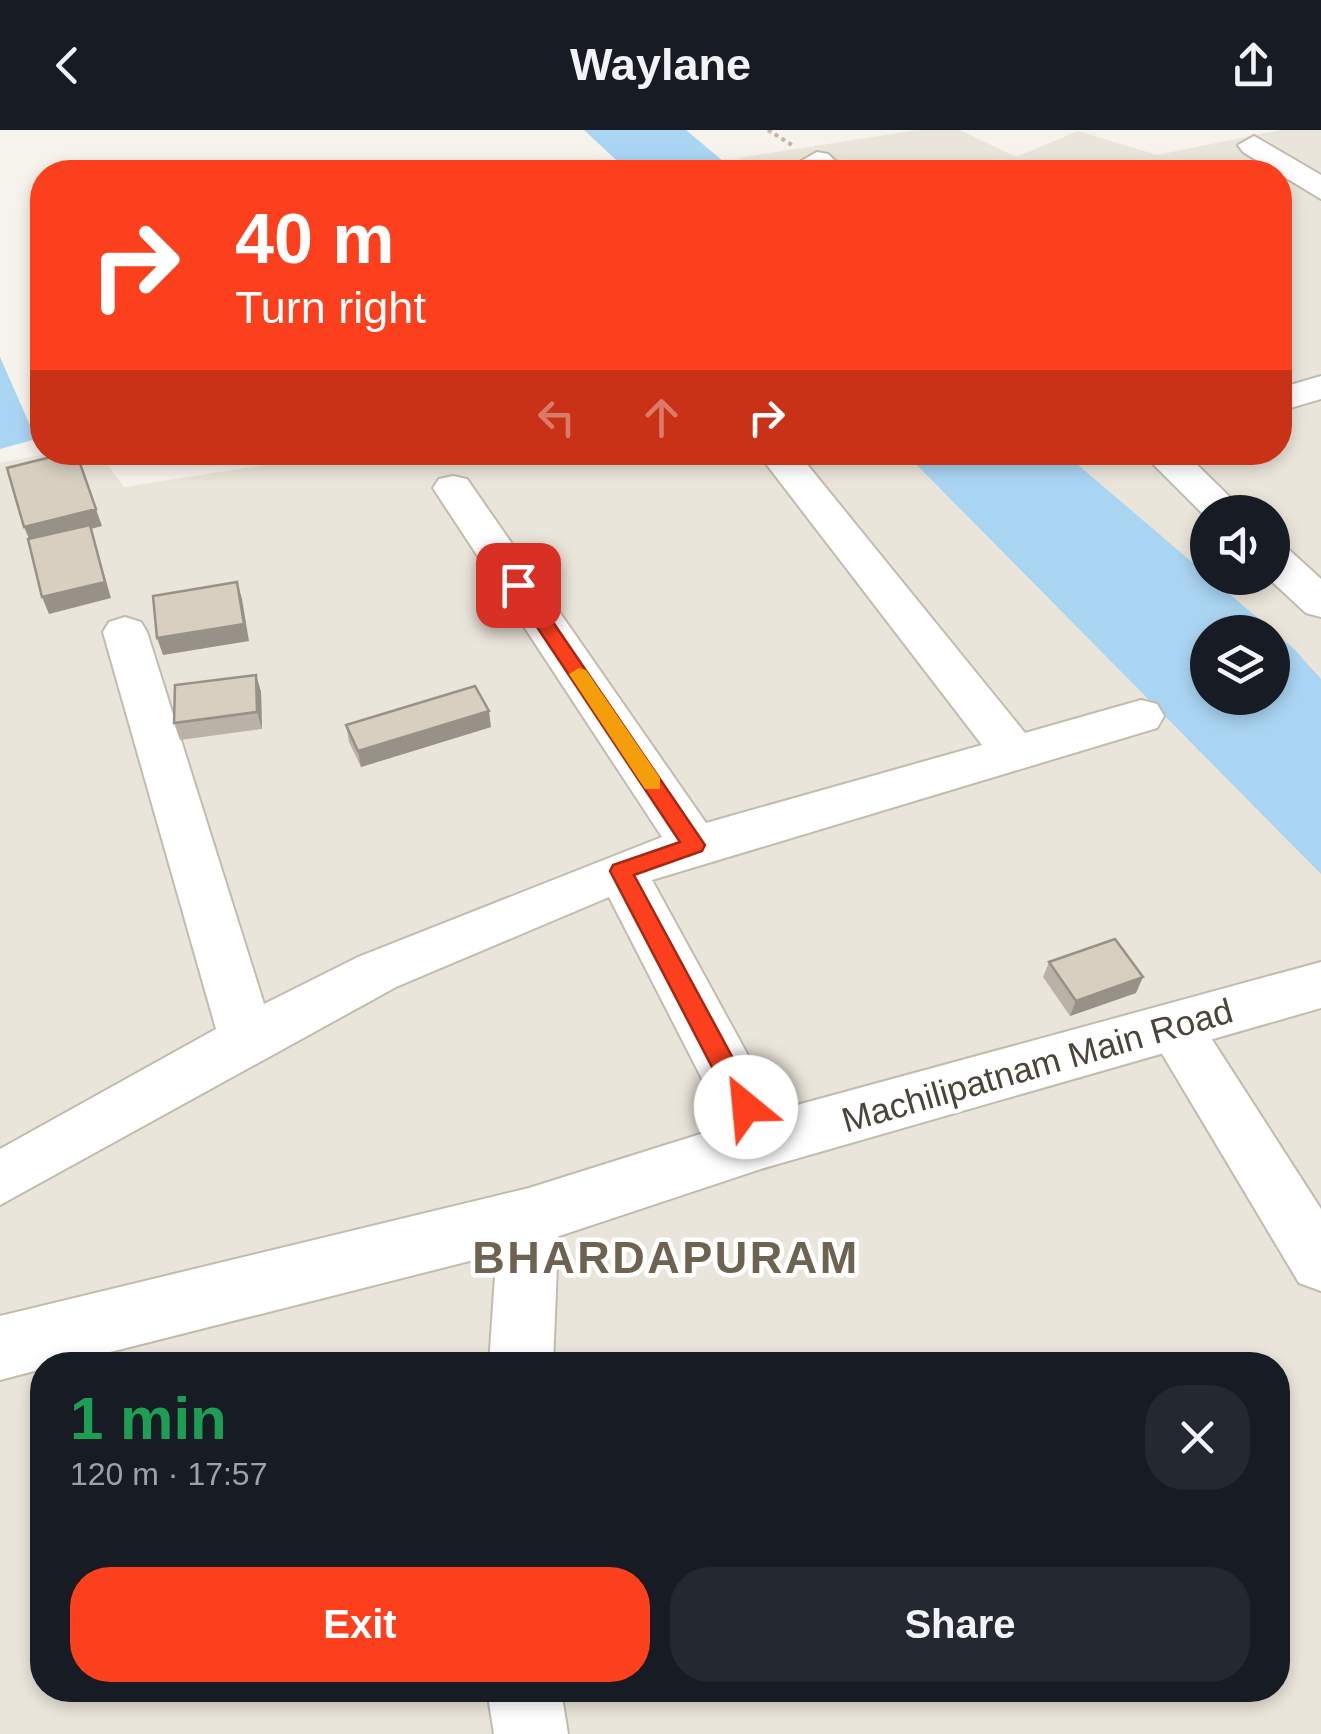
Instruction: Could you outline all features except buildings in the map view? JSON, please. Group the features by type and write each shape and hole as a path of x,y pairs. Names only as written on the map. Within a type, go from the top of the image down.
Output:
{"street":[{"path":"1254,145 1277,160"},
{"path":"1292,170 1321,189"},
{"path":"1292,396 1321,387"},
{"path":"786,465 1014,752"},
{"path":"1174,465 1206,495"},
{"path":"452,488 694,845"},
{"path":"1290,575 1321,603"},
{"path":"126,632 246,1039"},
{"path":"0,1179 246,1039 377,972 621,871 694,845 1141,716"},
{"path":"621,871 764,1140"},
{"name":"Machilipatnam Main Road","path":"0,1348 529,1218 764,1140 1321,985"},
{"path":"1174,1026 1321,1264"},
{"path":"522,1352 529,1218"},
{"path":"526,1702 530,1734"}],"shaded area":[{"path":"917,130 960,130 1016,157 1078,131 1157,155 1281,130 1321,130 1321,1734 0,1734 0,463 30,457 30,465 107,465 124,487 265,465 1292,465 1292,160 738,158"}],"water":[{"path":"584,130 686,130 722,160 616,160"},
{"path":"0,357 30,425 30,441 0,449"},
{"path":"917,465 1078,465 1190,560 1190,595 1231,595 1254,615 1190,615 1190,715 1290,715 1290,646 1321,679 1321,874"}],"slow traffic":[{"path":"579,674 653,784"}],"district":[{"name":"BHARDAPURAM","path":"666,1257"}],"route":[{"path":"518,585 694,845 621,871 746,1107"}]}
